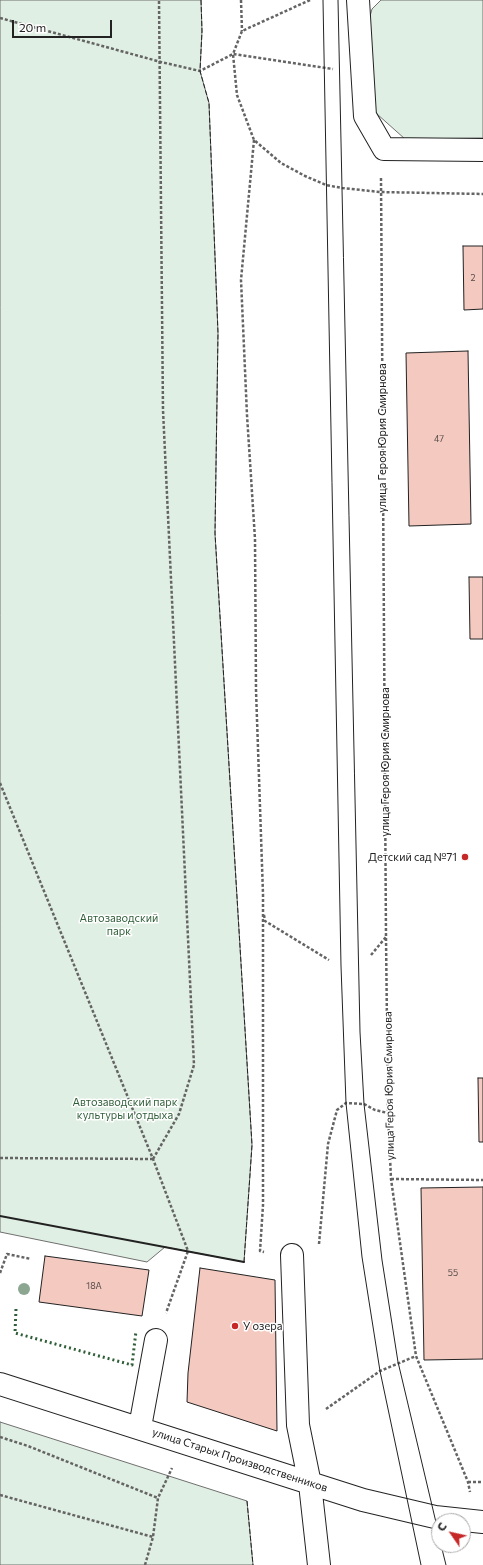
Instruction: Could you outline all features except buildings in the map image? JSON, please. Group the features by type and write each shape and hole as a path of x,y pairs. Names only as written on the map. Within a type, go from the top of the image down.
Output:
{"street":[{"path":"358,0 365,116 384,149 483,150"},
{"path":"292,1255 298,1426 310,1484 319,1565"},
{"path":"140,1427 156,1340"},
{"name":"улица Старых Производственников","path":"0,1384 140,1427 310,1484 409,1512 481,1528"}],"path":[{"path":"153,1159 179,1114 194,1065 163,410 161,62 159,0"},
{"path":"241,0 242,31 233,54 237,95 254,140 241,280 247,415 255,539 256,690 263,894 263,1205 260,1251 292,1255 318,1255 328,1144 337,1110 346,1103 364,1104 375,1110 388,1113"},
{"path":"242,31 310,0"},
{"path":"0,18 161,62 200,71 233,54 339,69 361,68"},
{"path":"254,140 281,163 305,176 334,186 380,192 483,194"},
{"name":"улица Героя Юрия Смирнова","path":"384,149 380,192 386,937 388,1113 391,1179 416,1356 468,1482 481,1528"},
{"path":"0,783 153,1159 188,1251 156,1340"},
{"path":"263,894 265,921 329,960"},
{"path":"371,955 386,937"},
{"path":"0,1158 153,1159"},
{"path":"391,1179 483,1180"},
{"path":"0,1273 7,1254 31,1258"},
{"path":"298,1426 333,1406 380,1371 416,1356"},
{"path":"0,1437 28,1446 158,1498"},
{"path":"145,1565 153,1537 158,1498 184,1442"},
{"path":"468,1482 483,1482"},
{"path":"0,1495 153,1537"}],"green space":[{"name":"Автозаводский парк","path":"0,0 201,0 202,31 200,71 209,103 218,333 215,534 252,1145 244,1262 165,1247 147,1262 0,1232"},
{"path":"381,0 483,0 483,138 405,139 377,114 368,99 367,27 372,9"},
{"path":"0,1422 247,1501 253,1565 0,1565"}],"tram line":[{"path":"323,0 341,966 346,1103 362,1257 380,1371 421,1565"},
{"path":"338,0 360,1032 364,1104 382,1260 398,1362 434,1513"},
{"path":"443,1553 446,1565"}],"hedge":[{"path":"16,1309 15,1333 132,1365 136,1331"}],"fence":[{"path":"201,0 202,31 200,71 209,103 218,333 215,533 252,1145 244,1262"},
{"path":"247,1501 253,1565"}],"wall":[{"path":"0,1216 244,1262"}],"place":[{"name":"Детский сад №71","path":"465,857"},
{"name":"У озера","path":"235,1326"}],"park label":[{"name":"Автозаводский парк культуры и отдыха","path":"125,1108"}]}
